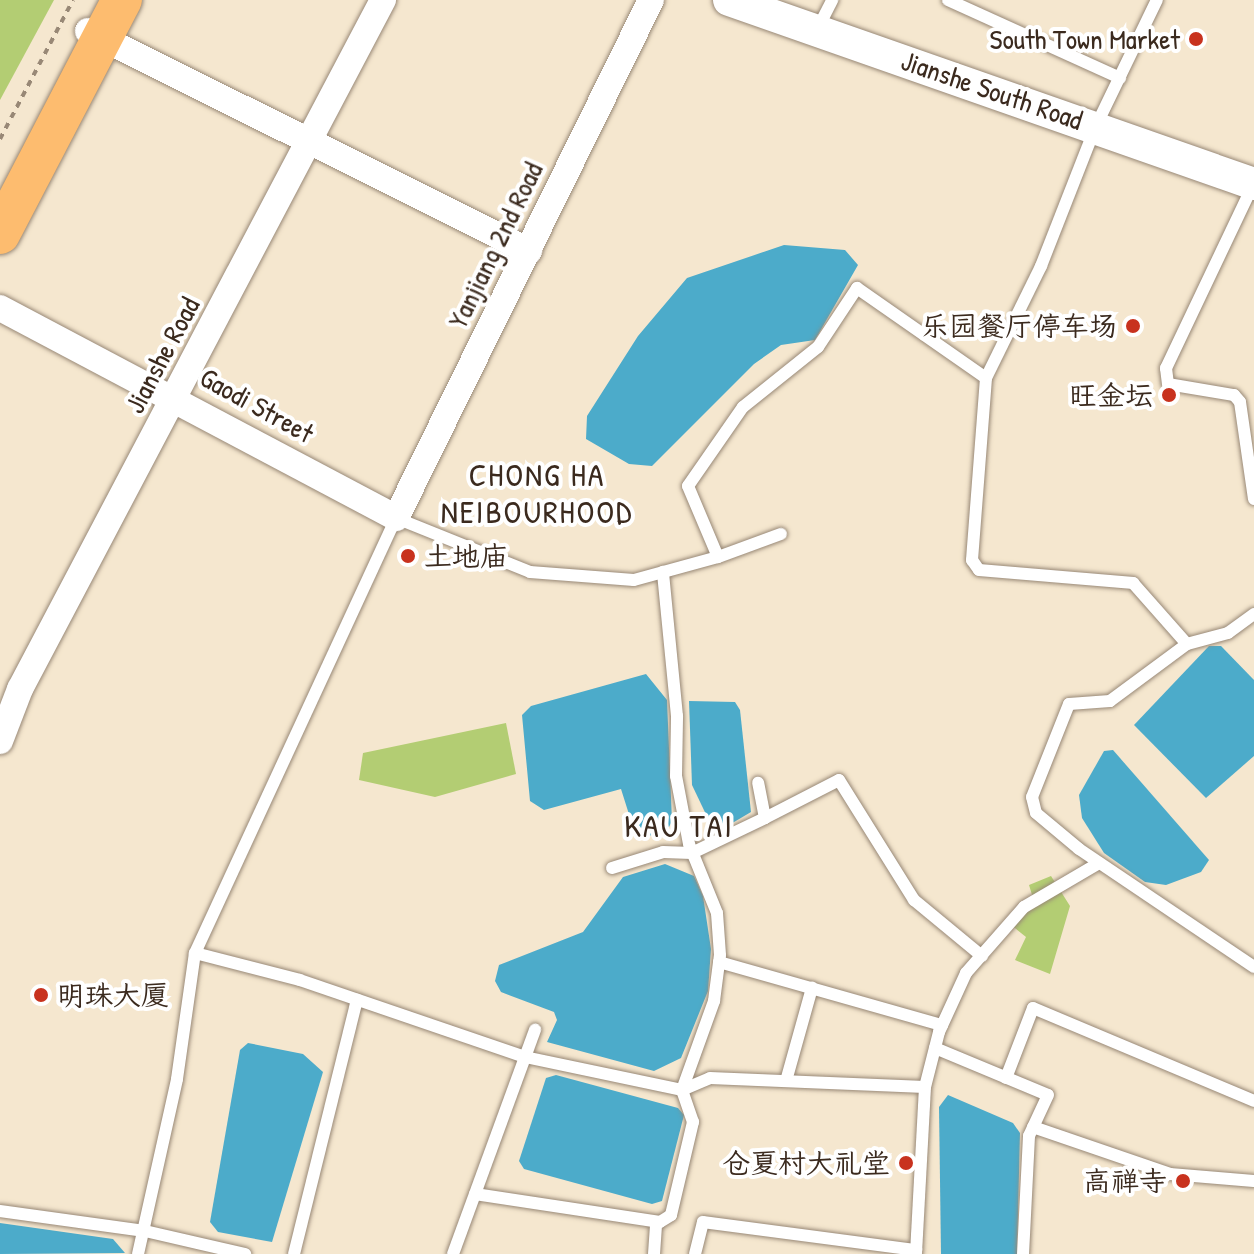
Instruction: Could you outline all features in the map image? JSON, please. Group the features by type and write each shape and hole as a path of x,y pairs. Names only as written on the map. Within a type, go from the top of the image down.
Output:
{"main road":[{"path":"0,192 90,17 122,0"},
{"path":"0,234 90,17"}],"street":[{"name":"Jianshe Road","path":"0,741 20,689 383,0"},
{"name":"Yanjiang 2nd Road","path":"396,518 651,0"},
{"name":"Jianshe South Road","path":"729,0 1254,183"},
{"path":"90,17 309,144 529,251"},
{"name":"Gaodi Street","path":"0,308 175,398 396,518"}],"lane":[{"path":"817,30 832,0"},
{"path":"948,0 1120,78"},
{"path":"1157,0 1096,126 1041,266 986,378 972,560 979,570 1133,583 1187,644"},
{"path":"1254,183 1166,368 1168,384 1234,395 1240,402 1254,499"},
{"path":"718,557 688,486 743,407 818,347 857,288 986,378"},
{"path":"138,1254 177,1079 195,953 396,518 530,572 634,580 718,557 781,534"},
{"path":"475,1194 656,1222 671,1215 693,1122 682,1090 714,1001 719,962 717,913 692,853 676,776 677,716 663,572"},
{"path":"1254,614 1228,633 1187,644 1110,701 1069,704 1032,797 1036,813 1099,863 1254,967"},
{"path":"612,868 663,852 692,853 839,780 914,900 982,956"},
{"path":"758,783 765,818"},
{"path":"695,1254 703,1222 916,1252 925,1087 942,1025 966,973 1024,907 1099,863"},
{"path":"195,953 357,1000 525,1057 682,1090 710,1078 925,1087"},
{"path":"719,962 942,1025"},
{"path":"786,1081 812,988"},
{"path":"294,1254 357,1000"},
{"path":"1006,1078 1033,1008 1254,1101"},
{"path":"453,1254 535,1030"},
{"path":"935,1048 1048,1095 1033,1127 1023,1254"},
{"path":"1033,1127 1170,1174 1254,1181"},
{"path":"0,1211 145,1231 245,1254"},
{"path":"654,1254 656,1222"}],"path":[{"path":"0,139 90,17"}],"green space":[{"path":"0,0 54,0 0,100"},
{"path":"506,723 516,774 435,797 359,780 363,753"},
{"path":"1051,876 1070,906 1050,974 1015,960 1026,937 1005,920 1033,898 1029,885"}],"water":[{"path":"784,245 845,250 858,265 815,340 781,345 754,364 652,466 629,464 586,439 587,416 638,336 687,278"},
{"path":"1209,646 1221,646 1254,680 1254,756 1206,798 1134,725"},
{"path":"646,674 667,700 672,821 668,829 649,836 633,827 621,789 544,810 530,801 522,715 531,706"},
{"path":"689,701 735,702 740,710 751,812 724,828 712,827 692,785"},
{"path":"1113,750 1209,860 1201,872 1166,885 1145,882 1104,853 1082,818 1079,795 1104,751"},
{"path":"665,864 694,876 703,896 711,949 708,991 681,1058 654,1071 547,1042 557,1020 554,1012 501,992 495,981 499,965 583,932 623,877"},
{"path":"248,1043 303,1054 323,1072 272,1242 218,1232 210,1222 240,1050"},
{"path":"556,1075 678,1108 684,1115 662,1201 652,1204 524,1169 519,1161 546,1078"},
{"path":"948,1095 1013,1123 1020,1133 1017,1254 941,1254 939,1107"},
{"path":"0,1223 113,1239 125,1253 0,1254"}],"place":[{"name":"South Town Market","path":"1196,39"},
{"name":"乐园餐厅停车场","path":"1133,326"},
{"name":"旺金坛","path":"1169,395"},
{"name":"土地庙","path":"408,556"},
{"name":"明珠大厦","path":"41,995"},
{"name":"仓夏村大礼堂","path":"906,1163"},
{"name":"高禅寺","path":"1183,1181"}],"district":[{"name":"CHONG HA NEIBOURHOOD","path":"537,494"},
{"name":"KAU TAI","path":"679,826"}]}
